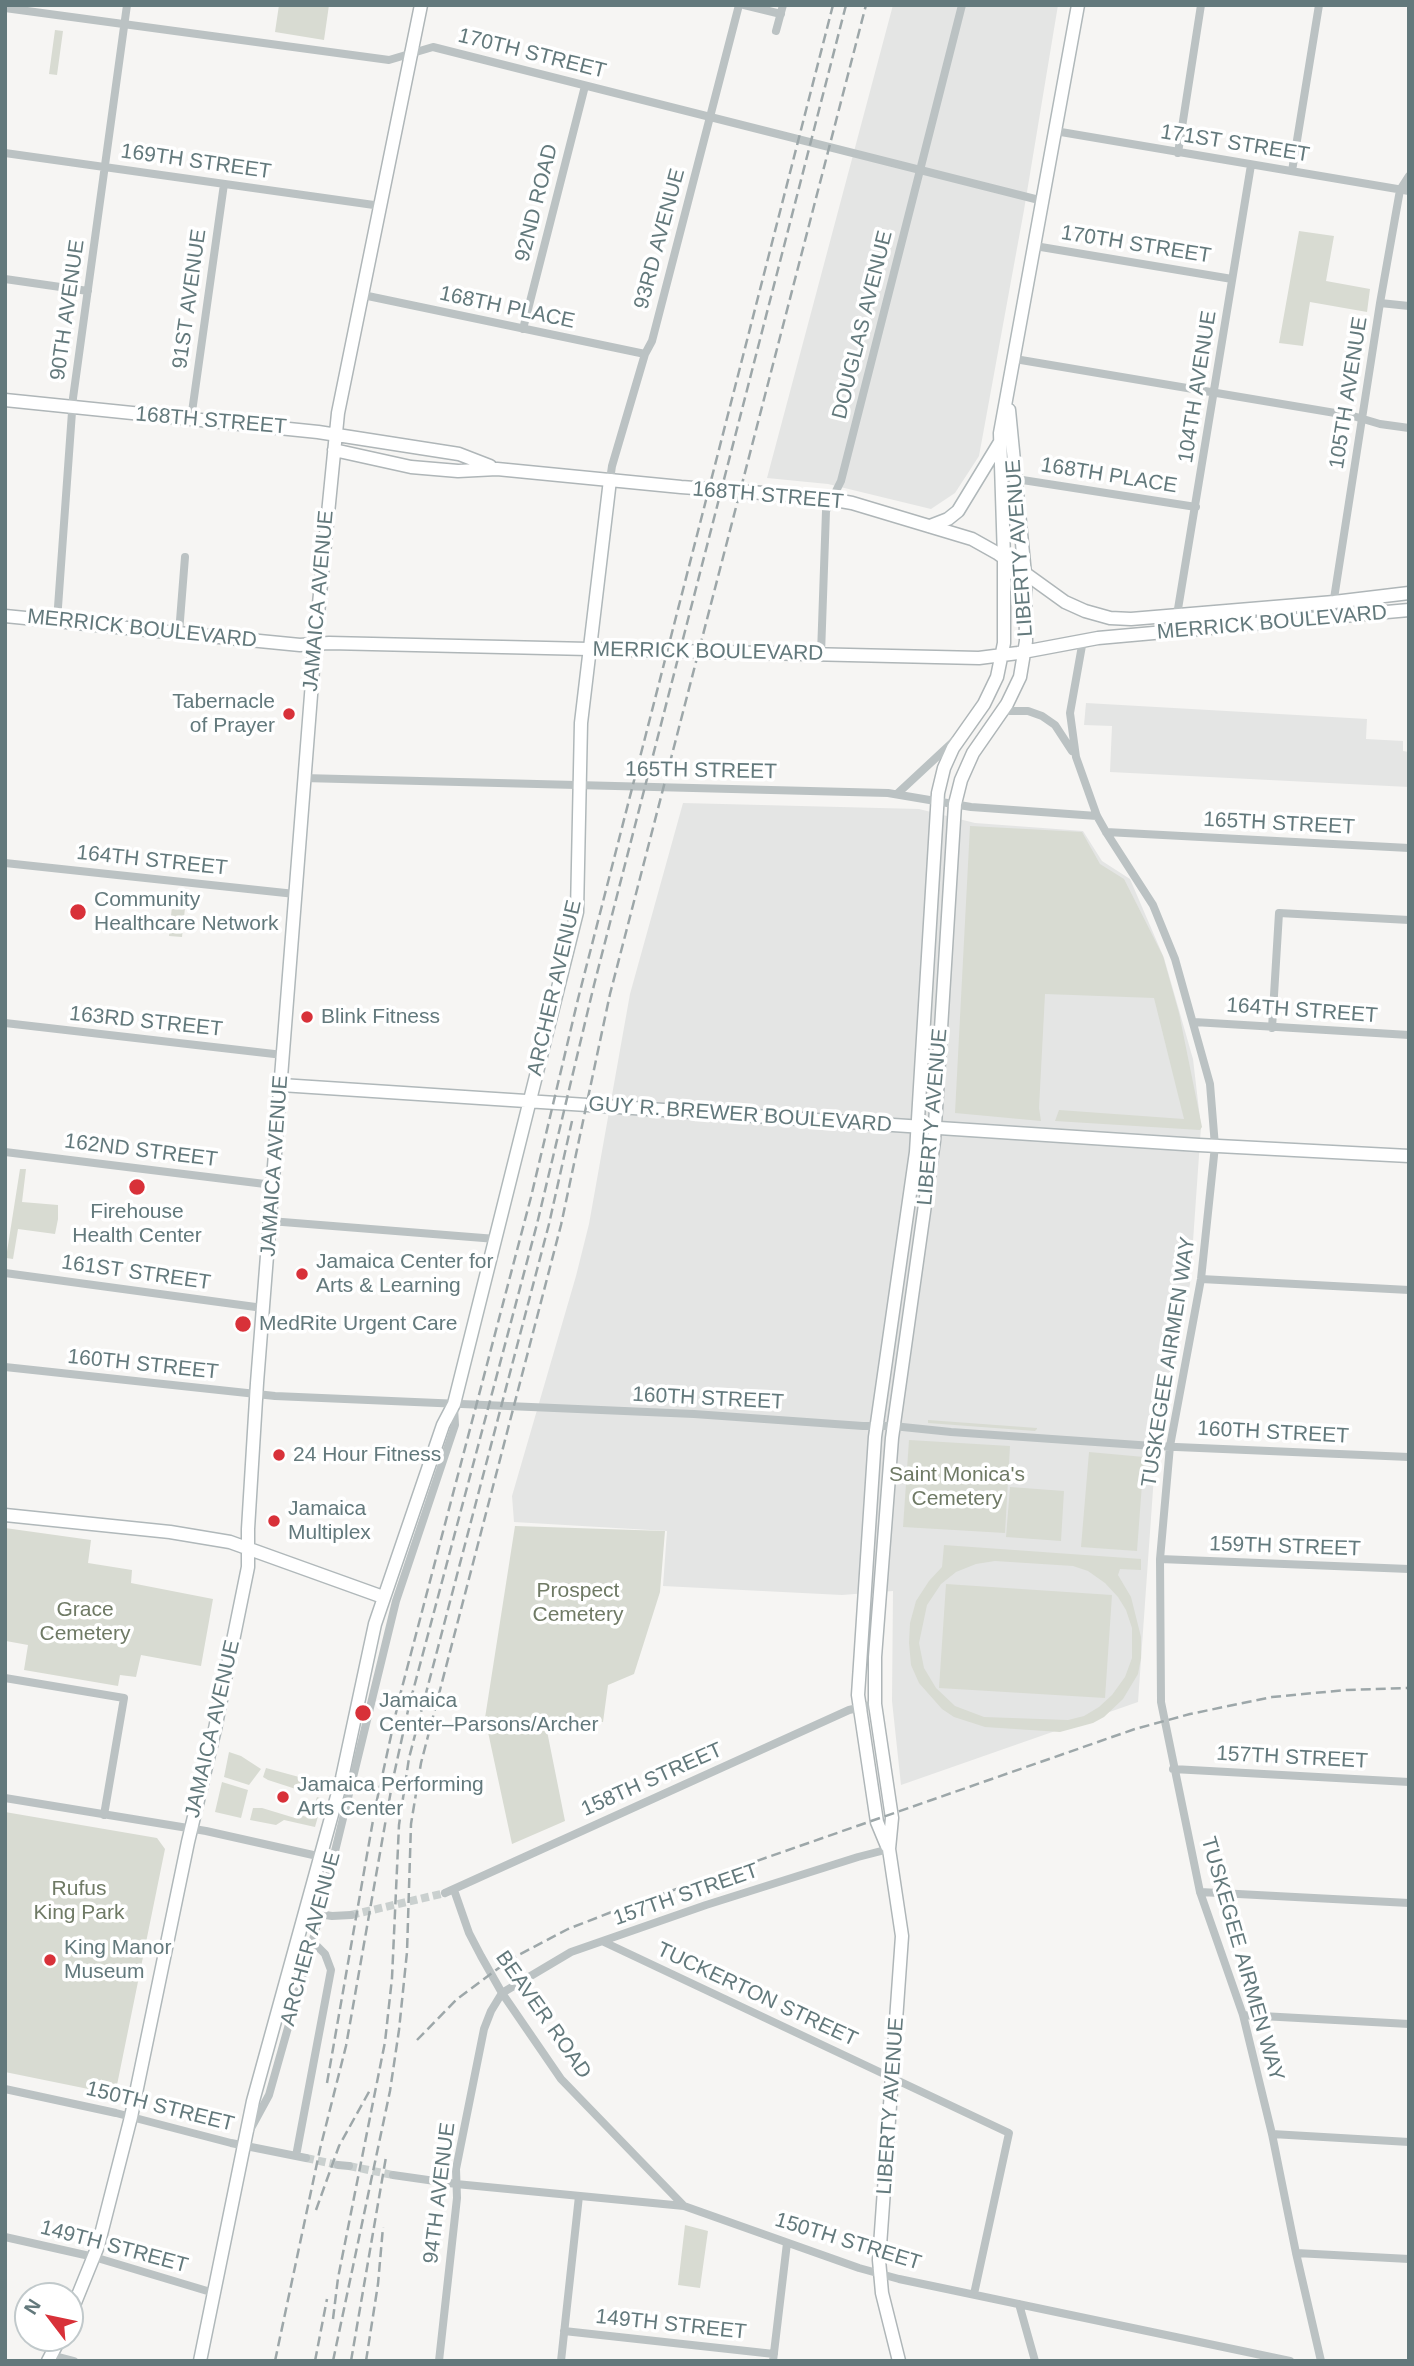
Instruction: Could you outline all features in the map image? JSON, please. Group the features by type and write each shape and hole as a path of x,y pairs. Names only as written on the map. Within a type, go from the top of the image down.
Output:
{"main road":[{"name":"JAMAICA AVENUE","path":"83,2282 108,2210 131,2117 248,1567 263,1308 303,778 335,434 421,5"},
{"name":"LIBERTY AVENUE","path":"889,1849 877,1822 859,1707 859,1662 876,1426 913,1178 918,1127 937,801 944,768 960,735 988,698 1003,656 1001,442 1078,5"},
{"name":"LIBERTY AVENUE","path":"899,2361 882,2293 879,2260 903,1944 889,1849 892,1818 875,1704 876,1657 893,1426 935,1128 955,804 961,780 973,753 1002,711 1020,677 1026,652 1025,574 1007,398"},
{"name":"168TH STREET","path":"5,400 335,434 459,454 497,469"},
{"path":"930,526 948,519 958,511 1001,442"},
{"name":"168TH STREET","path":"334,450 411,467 458,471 497,469 832,499 972,539 1025,574"},
{"name":"ARCHER AVENUE","path":"200,2361 258,2078 322,1857 375,1624 443,1425 454,1404 577,912 581,723 611,480"},
{"name":"MERRICK BOULEVARD","path":"1025,574 1065,602 1098,615 1124,619 1334,602 1409,593"},
{"name":"MERRICK BOULEVARD","path":"5,616 300,645 979,658 1003,656 1083,640 1409,610"},
{"name":"GUY R. BREWER BOULEVARD","path":"281,1085 1215,1146 1409,1156"},
{"path":"5,1515 170,1532 230,1542 383,1597"}],"street":[{"name":"90TH AVENUE","path":"57,621 73,408 127,5"},
{"path":"741,5 782,10 776,31"},
{"name":"93RD AVENUE","path":"611,480 612,466 645,354 652,341 741,5"},
{"name":"DOUGLAS AVENUE","path":"821,654 825,511 840,487 962,5"},
{"path":"1178,153 1201,5"},
{"path":"1292,171 1319,5"},
{"name":"170TH STREET","path":"5,8 389,60 433,47 1043,201"},
{"name":"92ND ROAD","path":"523,329 586,86"},
{"name":"171ST STREET","path":"1055,131 1405,190"},
{"name":"169TH STREET","path":"5,153 381,206"},
{"name":"104TH AVENUE","path":"1177,615 1251,165"},
{"name":"105TH AVENUE","path":"1331,618 1380,303 1409,176"},
{"name":"91ST AVENUE","path":"191,419 224,184"},
{"name":"170TH STREET","path":"1035,246 1232,279"},
{"path":"5,279 88,291"},
{"name":"168TH PLACE","path":"363,295 645,354"},
{"path":"1380,303 1409,306"},
{"path":"1014,359 1353,416 1409,428"},
{"name":"168TH PLACE","path":"1016,479 1196,507"},
{"path":"179,633 185,556"},
{"name":"TUSKEGEE AIRMEN WAY","path":"1083,640 1070,713 1076,757 1097,816 1153,905 1175,959 1210,1084 1215,1146 1202,1279 1170,1446 1160,1559 1161,1702 1200,1892 1243,2015 1272,2134 1321,2361"},
{"name":"TUSKEGEE AIRMEN WAY","path":"1002,711 1028,711 1046,718 1058,729 1076,757"},
{"name":"LIBERTY AVENUE","path":"897,794 960,735"},
{"name":"165TH STREET","path":"303,778 897,794 955,804 1097,816"},
{"name":"165TH STREET","path":"1106,832 1409,848"},
{"name":"164TH STREET","path":"5,863 295,894"},
{"path":"1272,1028 1279,914 1409,920"},
{"name":"164TH STREET","path":"1194,1022 1409,1035"},
{"name":"163RD STREET","path":"5,1023 283,1055"},
{"name":"162ND STREET","path":"5,1153 273,1185"},
{"path":"270,1221 496,1239"},
{"name":"161ST STREET","path":"5,1273 263,1308"},
{"path":"1202,1279 1409,1290"},
{"name":"160TH STREET","path":"5,1367 257,1395 694,1414 1170,1446 1409,1457"},
{"name":"ARCHER AVENUE","path":"243,2146 268,2095 320,1914 396,1601 455,1425 454,1404"},
{"name":"159TH STREET","path":"1160,1559 1409,1569"},
{"path":"383,1597 396,1601"},
{"path":"5,1678 124,1698 104,1815"},
{"name":"158TH STREET","path":"445,1893 647,1800 859,1707 875,1704"},
{"name":"157TH STREET","path":"1173,1769 1409,1782"},
{"path":"5,1798 191,1828 322,1857"},
{"name":"157TH STREET","path":"502,1993 571,1952 731,1897 889,1849"},
{"name":"BEAVER ROAD","path":"454,1889 469,1933 502,1993 561,2079 684,2206"},
{"path":"1200,1892 1409,1903"},
{"path":"306,1912 351,1915"},
{"path":"296,2156 331,1970 324,1954 312,1941"},
{"name":"TUCKERTON STREET","path":"603,1942 1009,2133 974,2294"},
{"name":"94TH AVENUE","path":"439,2361 457,2198 456,2169 484,2029 502,1993"},
{"path":"1243,2015 1409,2024"},
{"name":"150TH STREET","path":"5,2089 131,2117 243,2146 306,2158"},
{"path":"1272,2134 1409,2142"},
{"path":"338,2165 349,2166"},
{"name":"150TH STREET","path":"393,2175 456,2184 684,2206 881,2274 1290,2361"},
{"path":"561,2361 579,2196"},
{"name":"149TH STREET","path":"5,2237 94,2256 214,2293"},
{"path":"774,2358 787,2243"},
{"path":"1296,2252 1409,2259"},
{"path":"1019,2304 1035,2361"},
{"name":"149TH STREET","path":"564,2330 774,2358"},
{"path":"50,2358 74,2361"}],"shaded area":[{"path":"893,5 1058,5 979,456 955,493 931,509 828,484 767,478"},
{"path":"1086,703 1367,719 1366,739 1403,741 1403,751 1409,752 1409,787 1110,772 1112,726 1084,725"},
{"path":"683,803 919,809 975,823 1083,831 1102,861 1130,879 1164,958 1193,1059 1201,1127 1190,1284 1157,1433 1138,1702 901,1785 892,1701 893,1591 842,1595 663,1586 667,1531 514,1522 512,1496 589,1224 630,994"}],"green space":[{"path":"279,5 329,5 324,40 275,32"},
{"path":"55,30 63,31 57,75 49,74"},
{"path":"1299,231 1334,236 1326,281 1370,289 1367,312 1310,302 1303,346 1279,343"},
{"path":"970,826 1082,832 1100,864 1124,879 1163,956 1179,1013 1202,1127 1200,1130 1055,1121 1059,1110 1184,1119 1154,998 1045,994 1039,1108 1041,1121 955,1113"},
{"path":"173,896 186,898 182,937 169,936"},
{"path":"20,1169 26,1169 22,1202 58,1205 58,1219 55,1234 18,1229 13,1259 6,1258"},
{"path":"928,1420 1037,1429 1035,1431 928,1423"},
{"name":"Saint Monica's Cemetery","path":"909,1440 1010,1446 1005,1533 903,1527"},
{"path":"1089,1452 1144,1457 1137,1551 1081,1547"},
{"path":"1010,1487 1064,1491 1061,1541 1006,1537"},
{"name":"Prospect Cemetery","path":"515,1526 665,1531 660,1592 634,1674 608,1685 603,1722 545,1721 565,1821 512,1844 485,1718"},
{"name":"Grace Cemetery","path":"5,1528 91,1540 88,1563 132,1570 131,1583 213,1599 201,1666 141,1655 136,1677 120,1675 118,1686 24,1670 28,1645 6,1641"},
{"path":"944,1545 1141,1559 1141,1570 1120,1569 1118,1575 1131,1597 1141,1637 1138,1674 1123,1699 1104,1717 1093,1723 1060,1732 985,1727 954,1717 942,1709 919,1683 911,1665 909,1643 910,1623 916,1601 942,1567","holes":["995,1561 1073,1566 1088,1571 1105,1583 1126,1610 1132,1628 1132,1658 1125,1677 1099,1707 1084,1716 1068,1720 984,1717 955,1706 936,1688 924,1668 919,1643 927,1605 941,1584 956,1572 976,1564"]},
{"path":"946,1584 1112,1595 1105,1698 939,1688"},
{"path":"229,1752 261,1769 249,1785 224,1777"},
{"path":"266,1768 310,1780 326,1781 324,1791 301,1784 299,1790 268,1780 263,1777"},
{"path":"222,1782 248,1790 241,1818 215,1812"},
{"path":"317,1797 323,1799 315,1827 284,1820 276,1825 250,1820 253,1808 295,1818 297,1814 310,1818"},
{"name":"Rufus King Park","path":"5,1812 157,1838 165,1849 117,2085 108,2093 5,2072"},
{"path":"685,2225 708,2231 700,2288 678,2285"}],"tunnel":[{"path":"351,1915 445,1893"},
{"path":"306,2158 338,2165"},
{"path":"349,2166 393,2175"}],"railway":[{"path":"327,2083 375,1809 399,1699 531,1197 578,999 833,5"},
{"path":"275,2361 320,2149 346,2046 393,1779 409,1706 537,1224 594,985 846,5"},
{"path":"333,2361 390,2091 399,2030 407,1952 411,1824 421,1763 561,1225 610,994 866,5"},
{"path":"333,2319 338,2278 385,2042 392,1978 399,1825 409,1758 549,1224 572,1121"},
{"path":"417,2040 457,1999 511,1959 568,1929 622,1908 1135,1729 1272,1697 1346,1690 1409,1688"},
{"path":"316,2210 339,2146 370,2090"},
{"path":"351,2361 386,2157"},
{"path":"366,2361 378,2284 383,2227"},
{"path":"315,2361 327,2299"}],"place":[{"name":"Tabernacle of Prayer","path":"289,714"},
{"name":"Community Healthcare Network","path":"78,912"},
{"name":"Blink Fitness","path":"307,1017"},
{"name":"Firehouse Health Center","path":"137,1187"},
{"name":"Jamaica Center for Arts & Learning","path":"302,1274"},
{"name":"MedRite Urgent Care","path":"243,1324"},
{"name":"24 Hour Fitness","path":"279,1455"},
{"name":"Jamaica Multiplex","path":"274,1521"},
{"name":"Jamaica Center–Parsons/Archer","path":"363,1713"},
{"name":"Jamaica Performing Arts Center","path":"283,1797"},
{"name":"King Manor Museum","path":"50,1960"}]}
